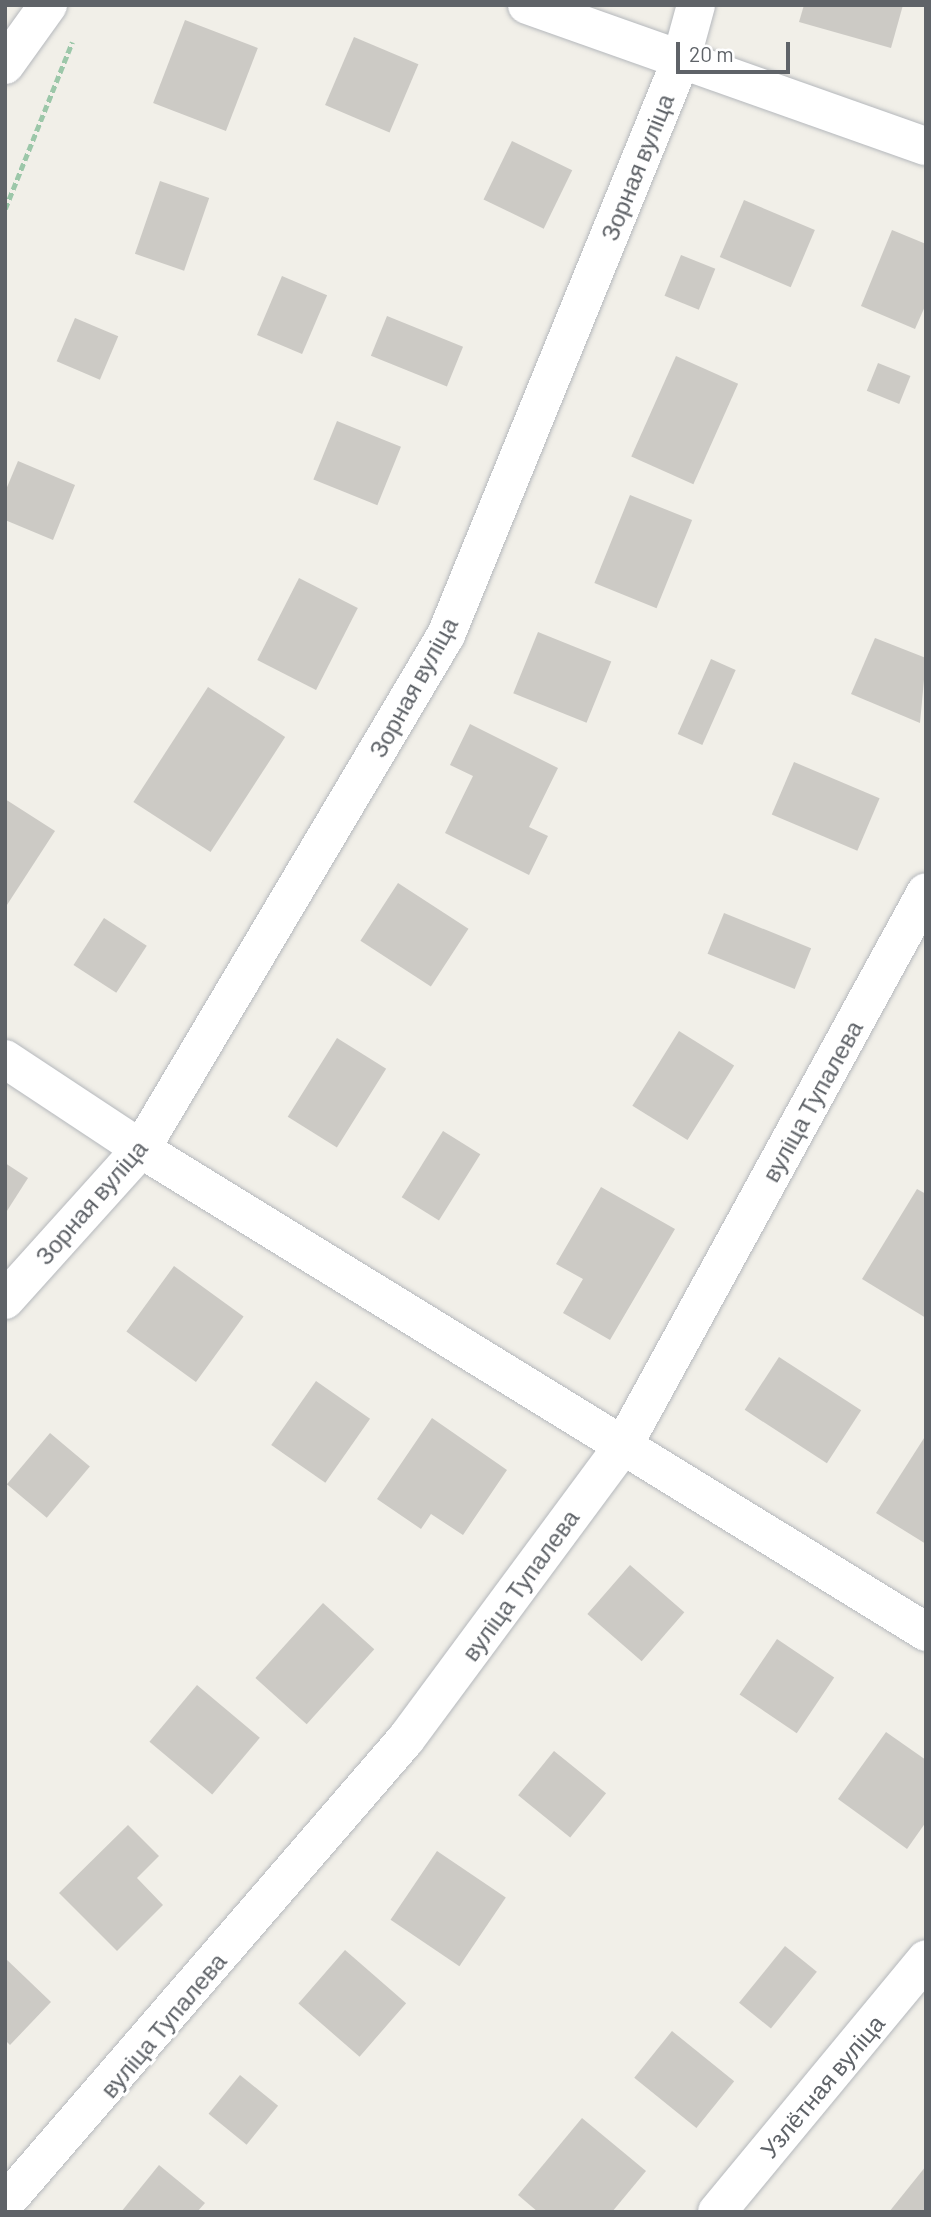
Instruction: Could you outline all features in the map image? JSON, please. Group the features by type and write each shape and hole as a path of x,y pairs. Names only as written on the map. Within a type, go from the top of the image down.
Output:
{"street":[{"path":"5,65 48,5"},
{"path":"527,5 926,146"},
{"name":"Зорная вуліца","path":"5,1300 141,1149 446,635 681,60 696,5"},
{"name":"вуліца Тупалева","path":"5,2203 407,1739 624,1446 926,892"},
{"path":"5,1059 141,1149 926,1632"},
{"name":"Узлётная вуліца","path":"717,2212 926,1959"}],"path":[{"path":"5,209 77,30"}],"building":[{"path":"804,5 903,5 891,48 799,22"},
{"path":"185,20 258,48 226,131 153,103"},
{"path":"354,37 418,64 390,132 325,105"},
{"path":"512,141 572,170 544,229 484,199"},
{"path":"160,181 209,198 184,271 135,254"},
{"path":"744,200 815,230 791,287 720,257"},
{"path":"892,230 926,244 926,304 915,329 861,306"},
{"path":"681,255 715,269 699,310 665,296"},
{"path":"282,276 327,295 302,354 257,335"},
{"path":"387,316 463,347 447,387 371,356"},
{"path":"75,318 118,336 100,380 57,361"},
{"path":"676,356 738,384 693,484 631,456"},
{"path":"878,363 910,376 899,404 867,391"},
{"path":"337,421 401,447 377,505 313,479"},
{"path":"18,461 75,485 53,540 5,520 5,492"},
{"path":"630,495 692,520 657,608 594,583"},
{"path":"299,578 358,608 316,690 257,660"},
{"path":"538,632 611,662 587,723 513,693"},
{"path":"875,638 926,658 920,723 851,694"},
{"path":"711,659 736,670 702,745 678,734"},
{"path":"208,687 285,737 211,852 133,802"},
{"path":"470,724 558,768 529,827 548,836 529,875 445,833 473,776 450,765"},
{"path":"794,762 880,798 857,851 772,814"},
{"path":"5,799 55,831 5,908"},
{"path":"398,883 468,929 431,987 360,941"},
{"path":"724,913 811,948 795,989 708,954"},
{"path":"104,918 147,946 116,993 74,965"},
{"path":"679,1031 734,1065 687,1140 632,1106"},
{"path":"337,1038 386,1069 337,1148 288,1117"},
{"path":"443,1131 480,1154 439,1220 402,1197"},
{"path":"5,1163 28,1178 5,1214"},
{"path":"601,1187 675,1229 610,1340 563,1313 583,1279 556,1264"},
{"path":"917,1189 926,1194 926,1318 862,1279"},
{"path":"174,1266 244,1317 196,1382 126,1332"},
{"path":"779,1357 861,1410 827,1463 745,1410"},
{"path":"316,1381 370,1419 325,1483 271,1445"},
{"path":"432,1418 507,1470 463,1535 431,1514 421,1529 377,1499"},
{"path":"50,1433 90,1466 47,1518 7,1484"},
{"path":"926,1435 926,1544 876,1513"},
{"path":"630,1565 684,1612 642,1661 587,1614"},
{"path":"323,1603 374,1649 307,1724 255,1678"},
{"path":"777,1639 834,1678 797,1733 740,1695"},
{"path":"197,1685 260,1738 212,1794 149,1742"},
{"path":"886,1732 926,1760 926,1822 907,1849 838,1799"},
{"path":"554,1751 606,1793 570,1837 518,1795"},
{"path":"128,1825 159,1856 137,1878 163,1905 117,1951 59,1893"},
{"path":"437,1851 506,1897 459,1966 391,1920"},
{"path":"785,1946 817,1972 771,2029 739,2003"},
{"path":"345,1950 406,2003 360,2057 298,2004"},
{"path":"5,1958 51,2002 10,2045 5,2040"},
{"path":"672,2031 734,2081 696,2128 634,2078"},
{"path":"240,2075 278,2106 247,2145 209,2114"},
{"path":"582,2118 646,2171 612,2212 538,2212 518,2195"},
{"path":"159,2165 205,2203 197,2212 121,2212"},
{"path":"926,2166 926,2212 889,2212"}]}
